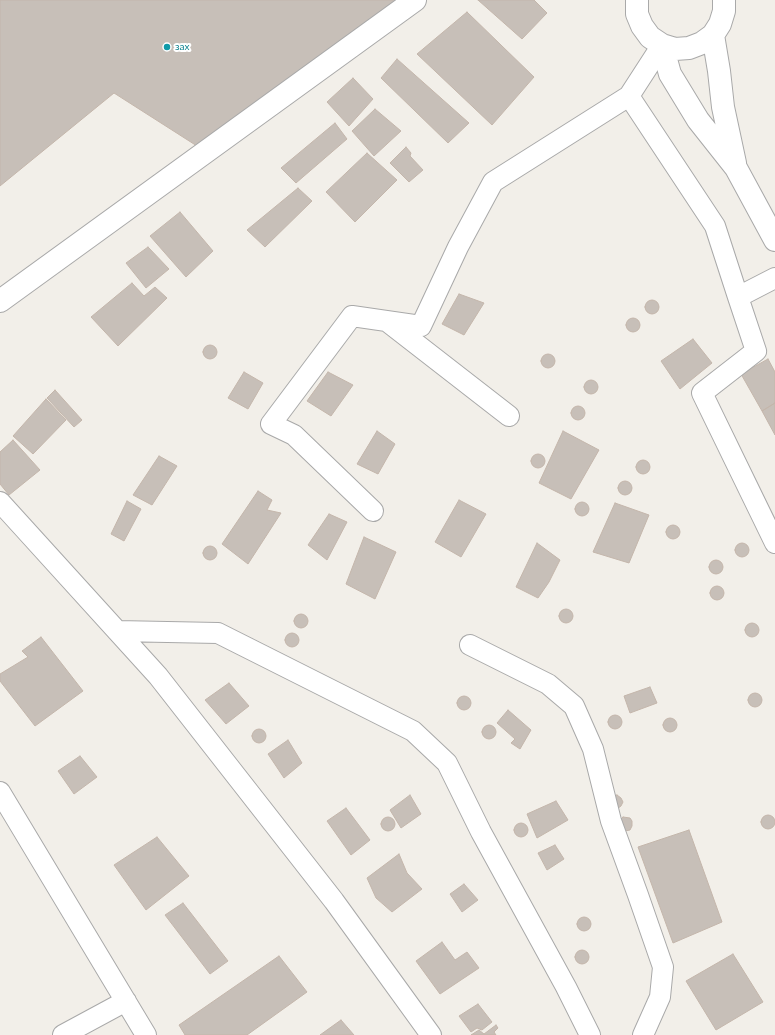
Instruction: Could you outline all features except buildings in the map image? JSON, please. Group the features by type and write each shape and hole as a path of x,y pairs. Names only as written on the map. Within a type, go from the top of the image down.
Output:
{"street":[{"path":"0,301 415,0"},
{"path":"634,5 642,26 650,37 662,45 675,48 689,48 702,43 713,35 720,24 724,10 724,0"},
{"path":"713,35 723,107 736,168"},
{"path":"373,511 294,435 271,424 352,316 421,326 458,247 493,182 629,96 662,45"},
{"path":"662,45 670,74 698,120 736,168 775,240"},
{"path":"629,96 715,226 756,351 702,393 775,543"},
{"path":"738,297 775,278"},
{"path":"386,321 509,416"},
{"path":"0,502 158,676 329,895 432,1035"},
{"path":"117,631 218,633 413,731 447,763 481,832 566,987 590,1035"},
{"path":"470,645 548,684 574,706 587,735 593,749 611,821 663,967 660,997 643,1035"},
{"path":"0,792 146,1035"},
{"path":"63,1035 126,1001"}],"place":[{"name":"зах","path":"167,47"}]}
